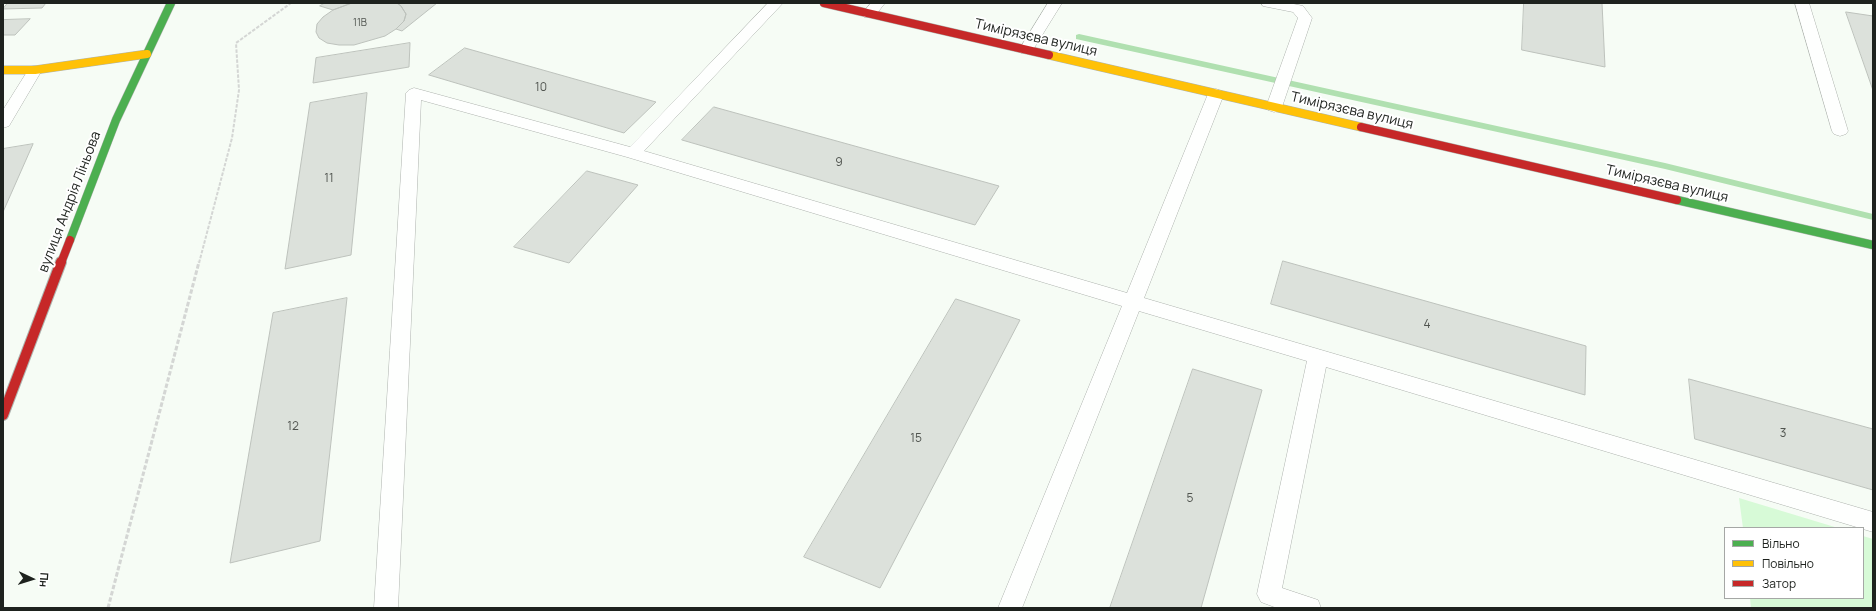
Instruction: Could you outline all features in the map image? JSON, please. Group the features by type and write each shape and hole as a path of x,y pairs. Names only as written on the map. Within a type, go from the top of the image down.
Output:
{"street":[{"name":"вулиця Андрія Ліньова","path":"3,415 116,120 171,3"},
{"name":"Тимірязєва вулиця","path":"824,3 874,9 1026,50 1873,246"},
{"path":"3,70 35,70 147,54"}],"lane":[{"path":"633,153 776,3"},
{"path":"1026,50 1055,3"},
{"path":"1268,3 1298,9 1305,18 1274,107"},
{"path":"1802,3 1840,131"},
{"path":"3,123 35,70"},
{"path":"386,608 414,93 633,153 1873,522"},
{"path":"1010,608 1216,94"},
{"path":"1309,608 1269,594 1318,357"}],"path":[{"path":"108,608 232,138 239,90 236,44 291,3"}],"green space":[{"path":"1739,498 1835,527 1743,527"},
{"path":"1864,536 1873,539 1873,608 1751,608 1750,599 1864,599"}],"building":[{"path":"8,3 46,3 42,8 3,9"},
{"path":"325,3 352,3 333,10 320,6"},
{"path":"352,3 397,3 406,14 404,21 396,29 385,36 354,45 327,43 319,38 316,32 317,24 323,17 333,10"},
{"path":"397,3 437,3 402,31 396,29 404,21 406,14"},
{"path":"1524,3 1602,3 1605,67 1522,50"},
{"path":"1846,12 1873,16 1873,90"},
{"path":"30,19 15,35 3,35 3,20"},
{"path":"410,43 409,67 313,83 316,58"},
{"path":"465,48 656,102 624,133 429,75"},
{"path":"367,93 351,255 285,269 310,103"},
{"path":"714,107 999,186 975,225 682,140"},
{"path":"33,144 3,212 3,149"},
{"path":"587,171 638,185 569,263 514,247"},
{"path":"1283,261 1586,346 1585,395 1271,304"},
{"path":"347,298 320,541 230,563 273,313"},
{"path":"956,299 1020,320 880,588 804,557"},
{"path":"1193,369 1262,390 1201,608 1110,608"},
{"path":"1689,379 1873,429 1873,490 1695,439"}],"waterway":[{"path":"1079,37 1665,166 1873,217"}],"traffic: fast":[{"path":"70,240 116,120 171,3"},
{"path":"1677,200 1873,245"}],"traffic: slow":[{"path":"3,70 35,70 147,54"},
{"path":"1049,55 1361,127"}],"traffic: jam":[{"path":"824,3 1049,55"},
{"path":"1361,127 1677,200"},
{"path":"3,415 70,240"}]}
